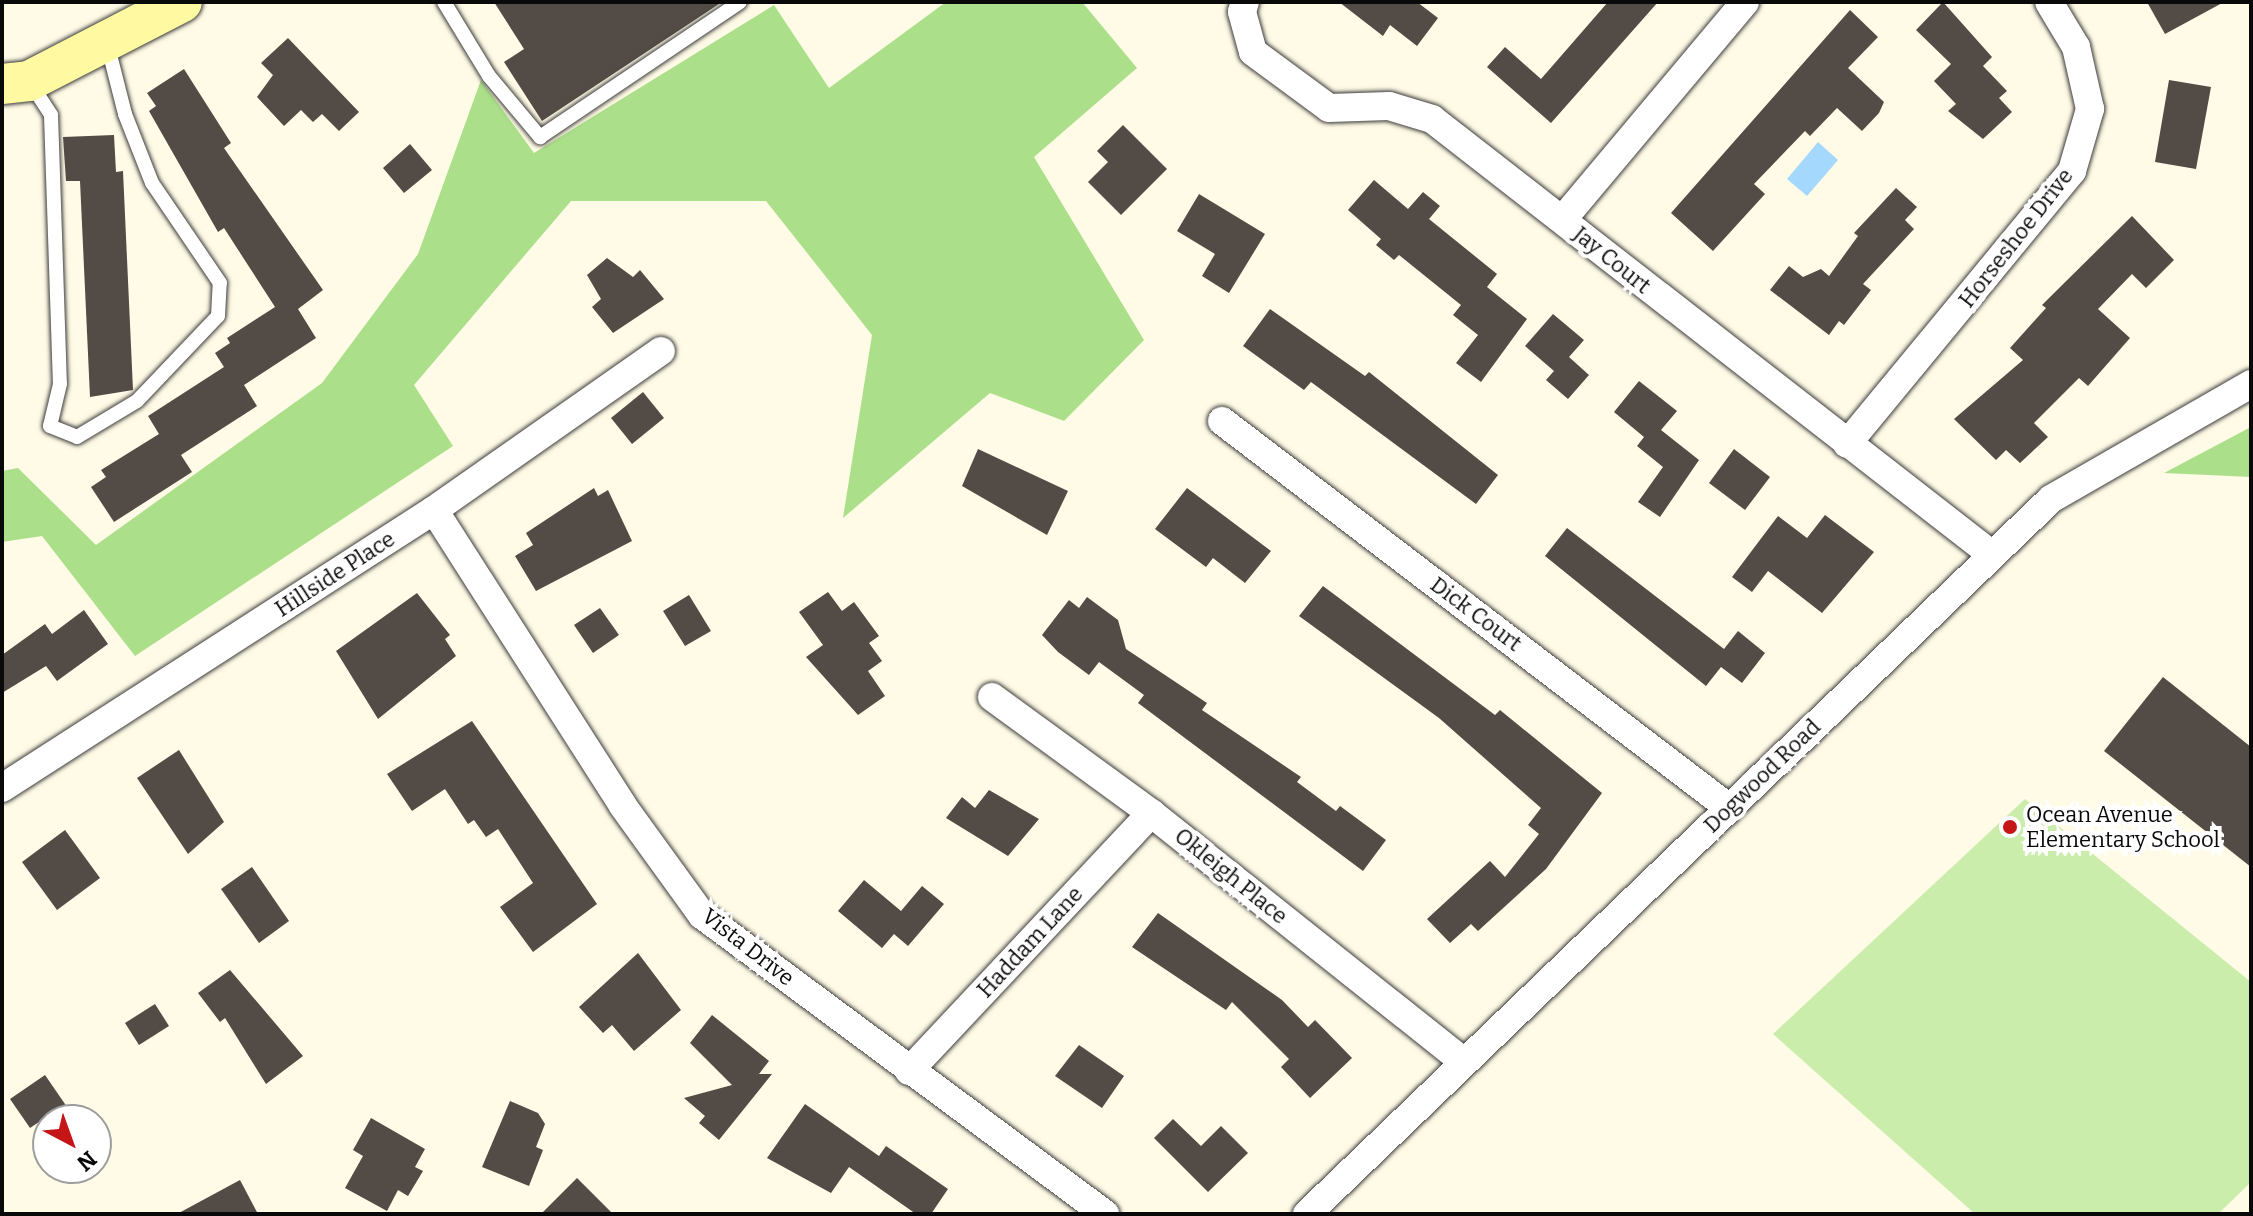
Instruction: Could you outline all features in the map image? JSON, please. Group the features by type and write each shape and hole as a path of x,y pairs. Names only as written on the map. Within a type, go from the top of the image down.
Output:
{"main road":[{"path":"16,82 107,43 182,2"}],"street":[{"name":"Jay Court","path":"1245,2 1242,12 1253,52 1329,108 1389,106 1432,119 1991,554"},
{"path":"1563,219 1745,2"},
{"name":"Horseshoe Drive","path":"1847,444 2072,171 2090,109 2076,47 2049,2"},
{"name":"Hillside Place","path":"2,788 434,510 661,351"},
{"name":"Dogwood Road","path":"1307,1214 2051,499 2251,384"},
{"name":"Dick Court","path":"1222,421 1729,808"},
{"name":"Vista Drive","path":"434,510 623,806 702,915 1105,1214"},
{"name":"Okleigh Place","path":"992,697 1151,813 1464,1062"},
{"name":"Haddam Lane","path":"909,1071 1151,813"}],"lane":[{"path":"444,2 489,76 540,137 740,2"},
{"path":"16,82 51,115 60,384 50,426 77,437 137,401 218,316 220,283 152,183 125,114 107,43"}],"green space":[{"path":"946,2 1082,2 1137,68 1034,157 1144,340 1064,421 990,393 843,518 872,335 766,201 571,201 414,385 453,446 135,656 42,536 2,542 2,471 18,468 96,545 322,383 418,254 481,80 534,153 774,5 829,88"},
{"path":"2251,427 2251,477 2164,473"},
{"path":"2025,799 2251,982 2251,1182 2218,1214 1975,1214 1773,1034"}],"water":[{"path":"1818,142 1838,160 1807,196 1787,179"}],"building":[{"path":"494,2 722,2 542,121 504,62 524,49"},
{"path":"1339,2 1417,2 1438,18 1417,46 1390,25 1383,36"},
{"path":"1608,2 1658,2 1551,123 1487,67 1505,47 1541,79"},
{"path":"1943,2 1992,57 1983,66 2007,91 1999,98 2012,112 1983,139 1948,111 1956,104 1934,81 1951,64 1916,30"},
{"path":"2147,2 2224,2 2165,34"},
{"path":"1850,10 1878,37 1848,68 1884,102 1879,113 1862,131 1837,108 1810,136 1805,131 1754,184 1765,194 1713,251 1671,213"},
{"path":"288,38 359,112 339,131 322,114 313,122 301,110 284,126 257,97 273,75 261,63"},
{"path":"184,69 231,143 224,148 323,290 298,309 316,338 244,385 257,406 181,455 192,472 114,522 91,487 106,477 101,470 159,434 148,416 224,367 215,353 230,343 227,338 275,307 224,228 218,232 149,111 156,106 147,93"},
{"path":"2169,80 2211,87 2196,169 2155,162"},
{"path":"1123,125 1167,169 1121,215 1088,182 1108,162 1097,151"},
{"path":"114,135 116,172 123,171 133,390 90,397 80,181 66,181 63,137"},
{"path":"410,144 432,170 404,193 383,168"},
{"path":"1374,180 1408,209 1423,192 1440,206 1429,219 1497,274 1487,287 1527,319 1481,382 1456,363 1478,335 1453,315 1461,305 1399,255 1394,260 1376,245 1381,239 1348,210"},
{"path":"1896,188 1917,207 1905,220 1914,229 1863,284 1871,290 1844,325 1839,321 1829,335 1770,290 1789,266 1803,277 1821,269 1829,276 1858,236 1854,233"},
{"path":"1199,194 1265,234 1229,293 1202,276 1215,254 1177,231"},
{"path":"2132,216 2174,260 2146,288 2132,274 2098,309 2130,338 2088,386 2079,378 2034,423 2048,437 2020,463 2006,450 1996,460 1954,419 2023,360 2010,348 2046,308 2042,305"},
{"path":"607,258 633,277 640,270 664,299 613,333 592,307 601,299 587,275"},
{"path":"1270,309 1365,376 1369,372 1498,475 1476,504 1311,382 1304,390 1243,346"},
{"path":"1553,314 1584,340 1569,357 1589,375 1568,399 1546,380 1554,371 1525,346"},
{"path":"1639,381 1677,411 1661,430 1699,460 1660,517 1638,502 1663,467 1637,446 1644,437 1614,412"},
{"path":"643,392 664,418 632,444 611,418"},
{"path":"978,449 1068,491 1047,535 962,486"},
{"path":"1734,449 1770,477 1745,510 1709,483"},
{"path":"594,488 598,496 608,490 632,541 536,591 515,556 533,545 526,533"},
{"path":"1187,488 1271,551 1245,583 1213,558 1206,567 1155,529"},
{"path":"1825,515 1874,552 1822,613 1768,571 1752,592 1732,577 1778,516 1807,538"},
{"path":"1567,528 1724,649 1738,631 1765,653 1742,683 1721,667 1706,686 1545,556"},
{"path":"1323,586 1495,715 1500,710 1602,793 1546,869 1478,931 1471,924 1450,943 1427,919 1490,861 1505,877 1539,834 1528,825 1541,808 1439,718 1299,616"},
{"path":"828,592 842,611 854,602 879,636 869,643 882,661 868,671 885,696 858,715 806,657 823,645 799,612"},
{"path":"417,593 450,635 445,639 456,656 378,719 336,651"},
{"path":"689,595 711,631 685,646 663,611"},
{"path":"1087,597 1118,620 1126,649 1207,703 1202,710 1301,777 1297,782 1336,811 1340,806 1386,840 1363,871 1138,703 1144,695 1099,662 1089,675 1058,652 1042,635 1069,600 1079,608"},
{"path":"600,608 619,635 593,653 574,625"},
{"path":"84,610 108,644 57,681 46,666 2,693 2,655 45,624 52,634"},
{"path":"2163,677 2251,747 2251,867 2104,751"},
{"path":"472,721 597,904 533,952 500,907 533,883 498,829 486,837 474,820 468,824 445,789 412,811 387,774"},
{"path":"179,750 224,822 188,854 137,778"},
{"path":"989,790 1039,819 1008,856 946,818 962,797 975,808"},
{"path":"65,830 100,878 57,910 22,862"},
{"path":"252,867 289,921 259,943 221,889"},
{"path":"864,880 901,911 922,886 944,904 908,946 894,934 882,948 838,911"},
{"path":"1158,913 1282,1000 1308,1027 1315,1020 1352,1058 1310,1098 1281,1067 1289,1059 1232,1002 1226,1010 1132,947"},
{"path":"638,953 681,1010 634,1051 612,1025 603,1033 579,1007"},
{"path":"230,970 303,1056 266,1084 225,1018 220,1022 198,993"},
{"path":"155,1004 169,1026 139,1045 125,1023"},
{"path":"712,1015 769,1061 759,1074 772,1074 719,1140 699,1123 705,1116 684,1098 732,1085 690,1043"},
{"path":"1079,1045 1124,1076 1102,1108 1055,1076"},
{"path":"45,1075 65,1104 32,1104 30,1128 10,1099"},
{"path":"510,1101 538,1113 545,1124 536,1147 543,1150 529,1186 482,1167"},
{"path":"805,1104 879,1156 886,1146 948,1189 931,1214 916,1214 849,1167 831,1193 767,1158"},
{"path":"371,1118 425,1149 415,1167 423,1171 408,1196 398,1190 387,1211 345,1188 363,1156 353,1150"},
{"path":"1173,1119 1201,1146 1221,1126 1248,1153 1208,1192 1154,1138"},
{"path":"577,1178 613,1214 541,1214"},
{"path":"240,1180 258,1214 177,1214"}],"place":[{"name":"Ocean Avenue Elementary School","path":"2010,827"}]}
